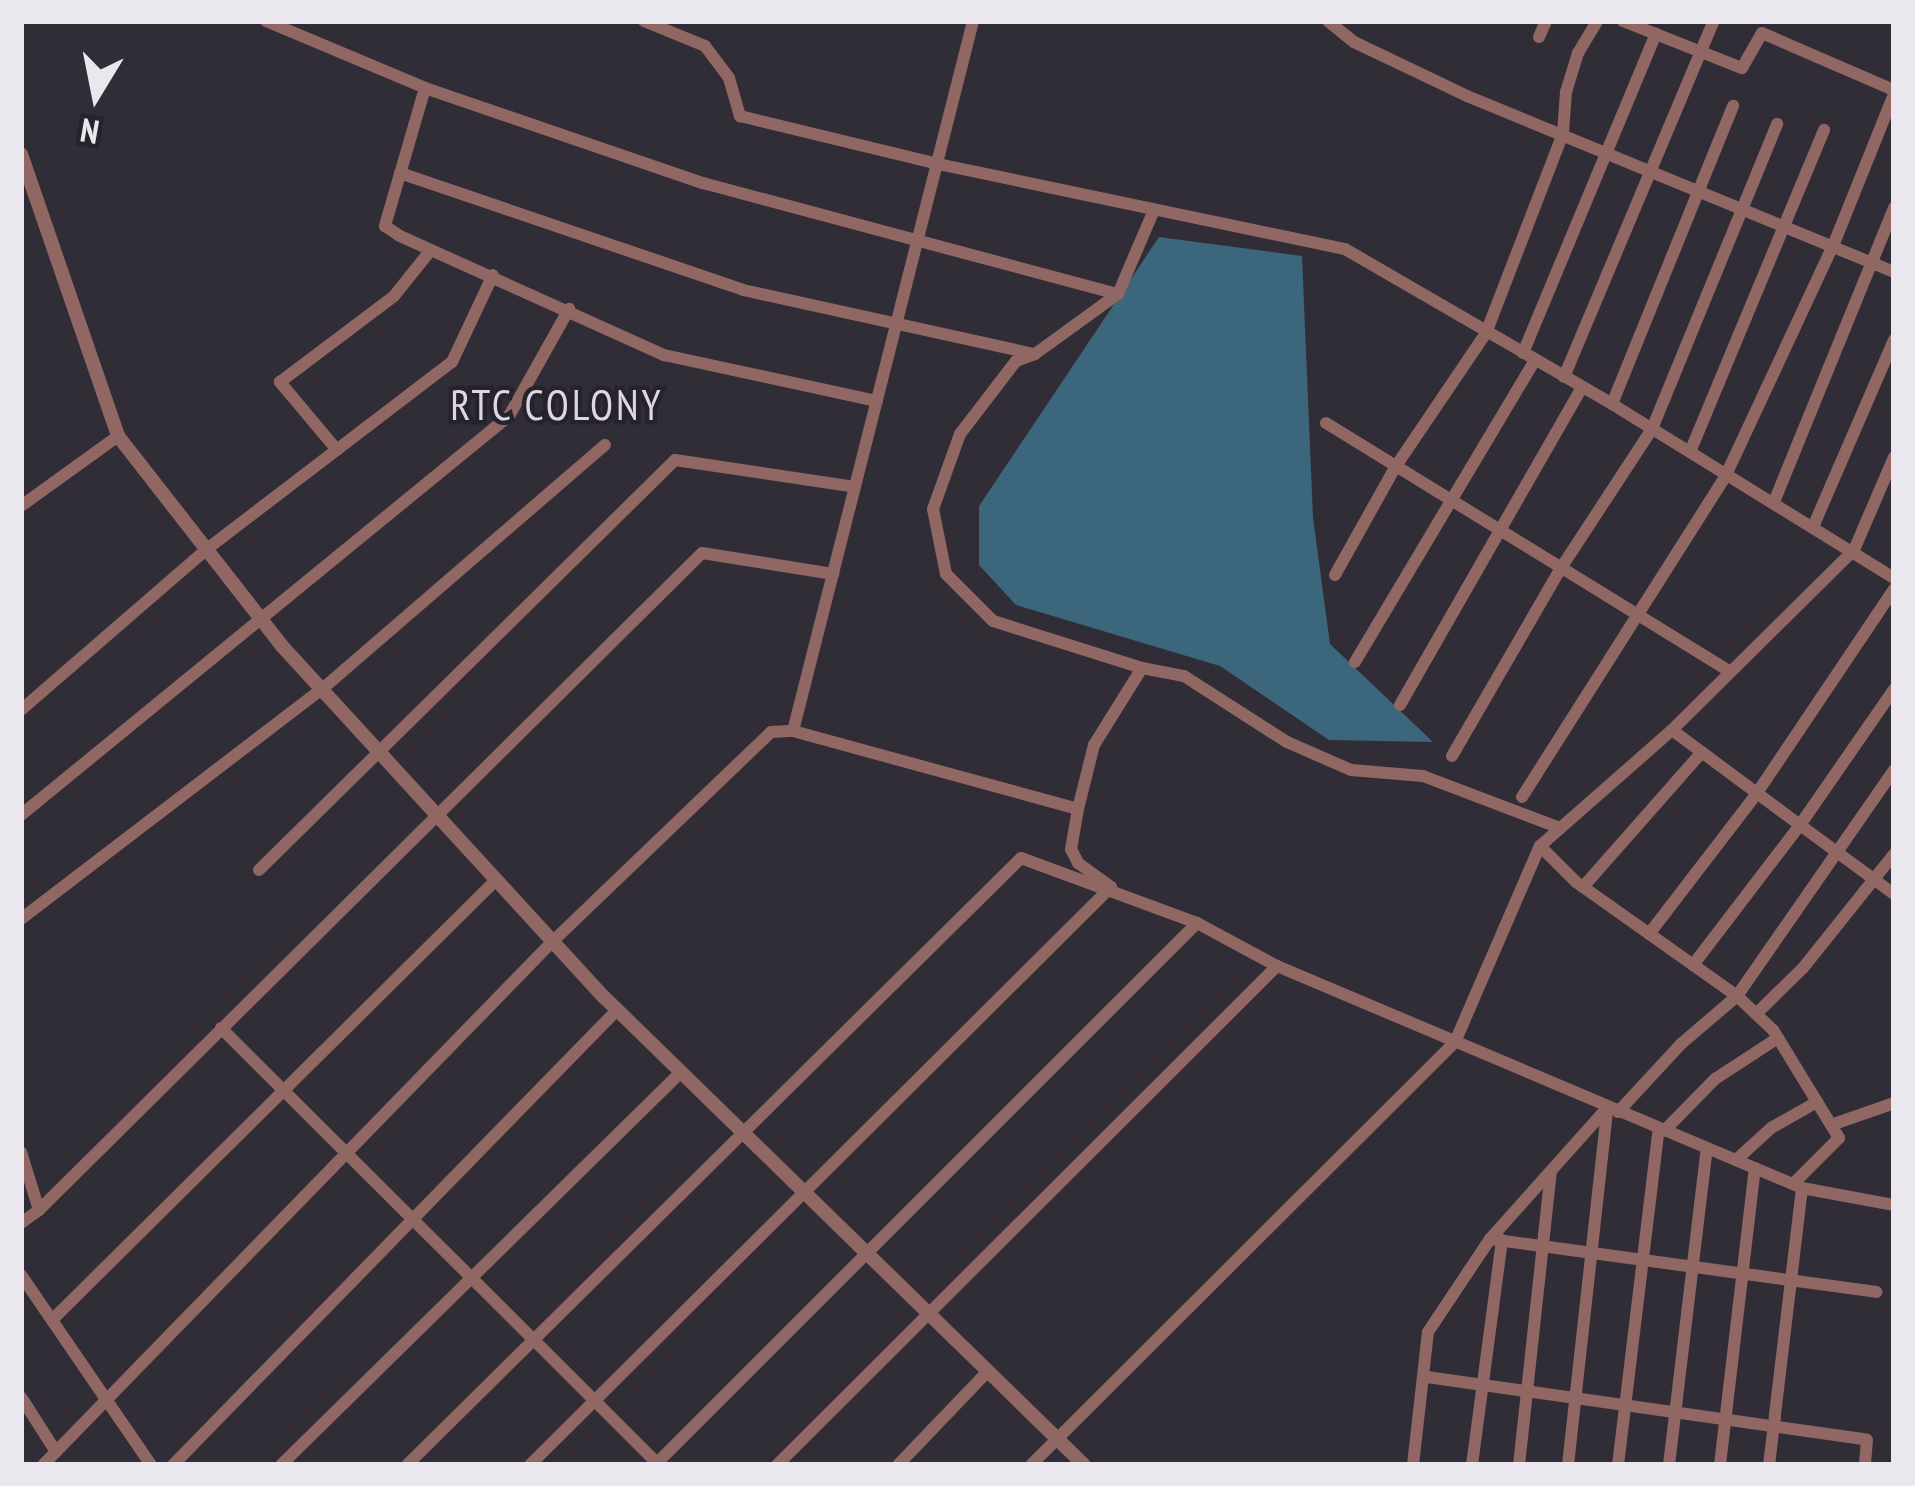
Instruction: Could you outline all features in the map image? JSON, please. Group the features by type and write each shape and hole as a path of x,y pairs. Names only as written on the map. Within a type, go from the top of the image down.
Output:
{"street":[{"path":"266,21 425,88 703,183 1118,294"},
{"path":"644,21 705,46 730,78 740,116 938,164 1345,249 1612,404 1894,578"},
{"path":"793,731 974,21"},
{"path":"1328,21 1354,43 1894,272"},
{"path":"1539,37 1546,21"},
{"path":"1335,575 1396,466 1486,333 1563,133 1566,92 1578,53 1597,21"},
{"path":"1522,796 1634,612 1726,475 1833,246 1894,92 1766,27 1742,68 1623,21"},
{"path":"1564,376 1714,21"},
{"path":"1355,662 1529,356 1656,34"},
{"path":"425,88 385,226 430,251 569,309 664,356 877,401"},
{"path":"1612,404 1733,106"},
{"path":"1452,756 1561,568 1652,429 1777,124"},
{"path":"1690,452 1824,130"},
{"path":"21,154 118,436 262,620 375,753 617,1010 1084,1465"},
{"path":"400,173 743,290 1035,354"},
{"path":"1774,502 1894,208"},
{"path":"1154,210 1118,294 1035,354 1016,362 961,434 933,509 946,574 993,621 1142,668 1184,676 1287,742 1351,770 1423,776 1560,828"},
{"path":"337,450 280,382 394,296 430,251"},
{"path":"21,710 207,549 452,362 493,275"},
{"path":"21,815 509,416 569,309"},
{"path":"1813,527 1894,340"},
{"path":"1400,705 1582,388"},
{"path":"1326,423 1728,670"},
{"path":"21,506 118,436"},
{"path":"21,919 321,690 605,445"},
{"path":"1031,1465 1455,1042 1540,846 1672,730 1854,550 1894,457"},
{"path":"259,870 675,460 855,487"},
{"path":"21,1223 702,554 833,574"},
{"path":"1649,934 1757,793 1894,589"},
{"path":"1111,887 1078,863 1071,849 1094,746 1142,668"},
{"path":"1693,965 1800,826 1894,688"},
{"path":"1672,730 1894,894"},
{"path":"43,1465 552,942 771,732 793,731 1078,809"},
{"path":"1583,887 1702,752"},
{"path":"1413,1465 1427,1377 1428,1332 1551,1170 1737,996 1894,770"},
{"path":"1540,846 1583,887 1756,1014 1778,1038 1839,1138 1798,1186 1769,1465"},
{"path":"1756,1014 1894,854"},
{"path":"407,1465 1021,858 1111,887 1197,923 1277,966 1798,1186 1894,1205"},
{"path":"52,1320 495,881"},
{"path":"530,1465 1111,887"},
{"path":"221,1028 657,1464 1197,923"},
{"path":"777,1465 1277,966"},
{"path":"173,1465 617,1010"},
{"path":"1618,1465 1661,1129 1715,1079 1778,1038"},
{"path":"281,1465 681,1072"},
{"path":"1736,1160 1771,1128 1817,1102"},
{"path":"1832,1125 1894,1103"},
{"path":"1568,1465 1613,1110"},
{"path":"1669,1465 1707,1148"},
{"path":"21,1152 39,1210"},
{"path":"1720,1465 1755,1168"},
{"path":"1519,1465 1551,1170"},
{"path":"1496,1239 1876,1292"},
{"path":"1472,1465 1496,1239"},
{"path":"21,1275 151,1465"},
{"path":"898,1465 988,1372"},
{"path":"1427,1377 1868,1440 1865,1465"},
{"path":"21,1397 56,1452"}],"water":[{"path":"1159,237 1302,256 1313,518 1330,644 1433,742 1329,740 1220,666 1016,605 979,565 979,506"}],"district":[{"name":"RTC COLONY","path":"557,405"}]}
